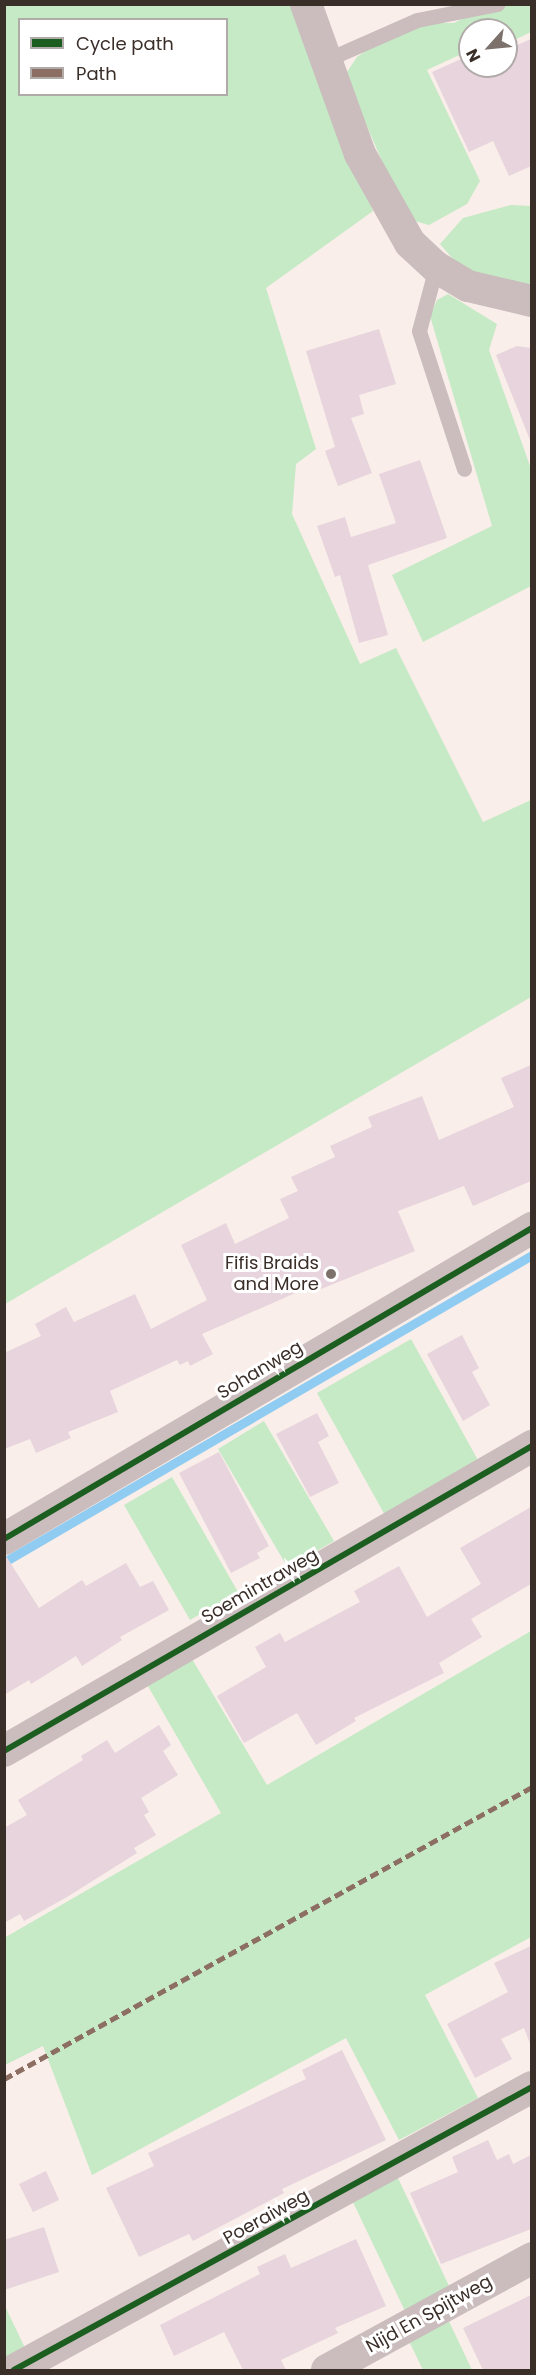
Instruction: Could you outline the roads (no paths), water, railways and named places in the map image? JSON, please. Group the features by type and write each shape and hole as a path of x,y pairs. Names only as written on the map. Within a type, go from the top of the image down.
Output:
{"street":[{"path":"306,4 360,154 392,217 410,243 436,267 468,286 531,301"},
{"name":"Sohanweg","path":"4,1539 531,1228"},
{"name":"Soemintraweg","path":"4,1751 531,1446"},
{"name":"Poeraiweg","path":"14,2370 531,2087"},
{"name":"Nijd En Spijtweg","path":"327,2370 531,2258"}],"lane":[{"path":"326,60 417,20 497,4"},
{"path":"436,267 419,331 464,469"}],"waterway":[{"path":"4,1562 532,1255"}],"place":[{"name":"Fifis Braids and More","path":"331,1274"}]}
